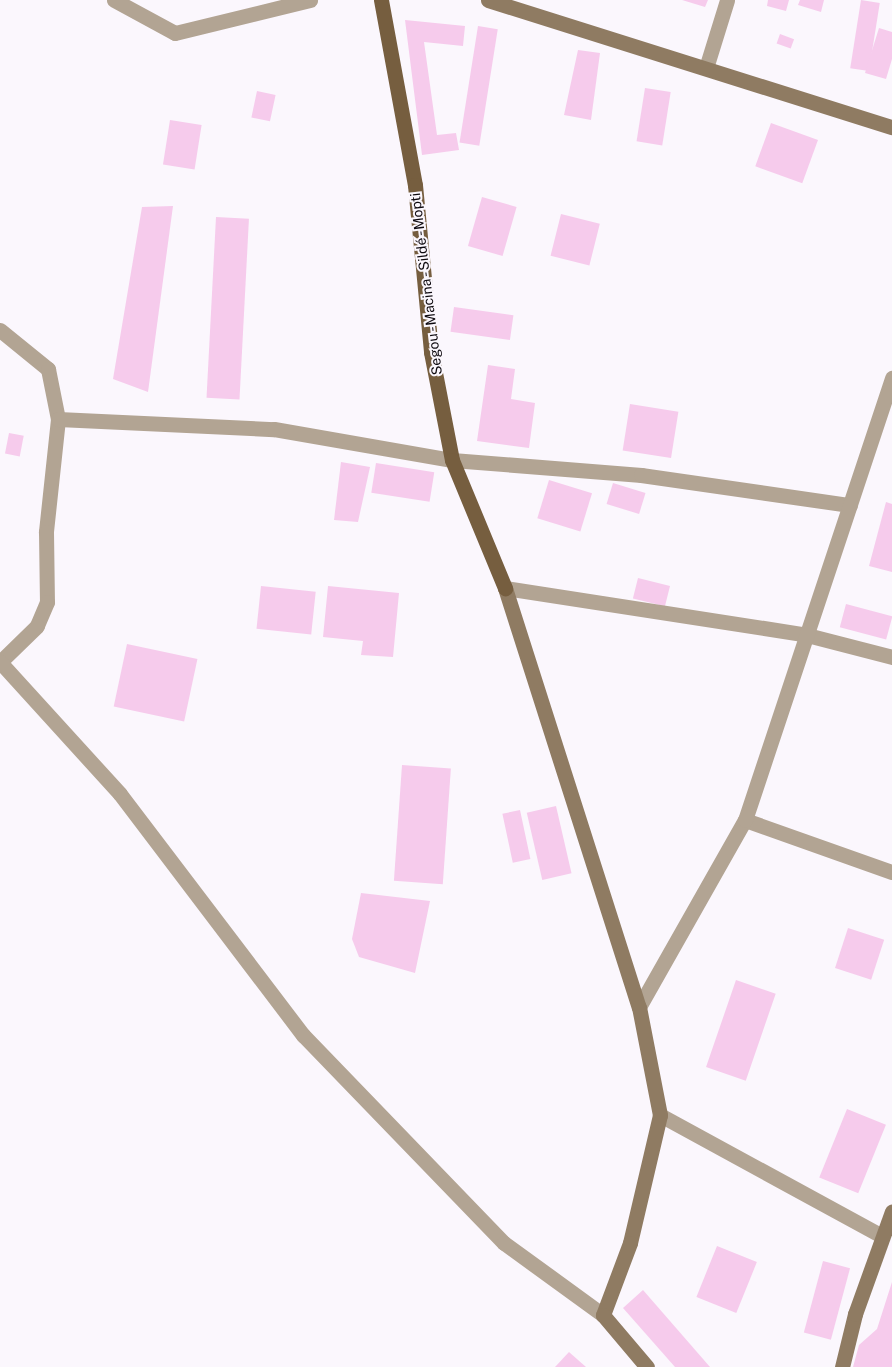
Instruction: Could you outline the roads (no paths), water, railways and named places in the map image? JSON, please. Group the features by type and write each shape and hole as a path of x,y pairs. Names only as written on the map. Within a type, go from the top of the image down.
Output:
{"main road":[{"name":"Segou - Macina - Sildé - Mopti","path":"381,0 415,186 431,352 452,460 505,588"},
{"path":"488,0 892,127"},
{"path":"505,588 639,1007 660,1115 630,1243 603,1315 647,1367"},
{"path":"842,1367 855,1314 892,1211"}],"street":[{"path":"114,0 175,33 310,0"},
{"path":"706,68 727,0"},
{"path":"0,330 48,369 58,419 46,532 47,602 37,626 0,662 120,794 303,1035 504,1243 603,1315"},
{"path":"639,1007 745,820 892,378"},
{"path":"58,419 274,429 452,460 641,475 850,505"},
{"path":"505,588 808,634 892,657"},
{"path":"745,820 892,872"},
{"path":"660,1115 882,1236"}]}
